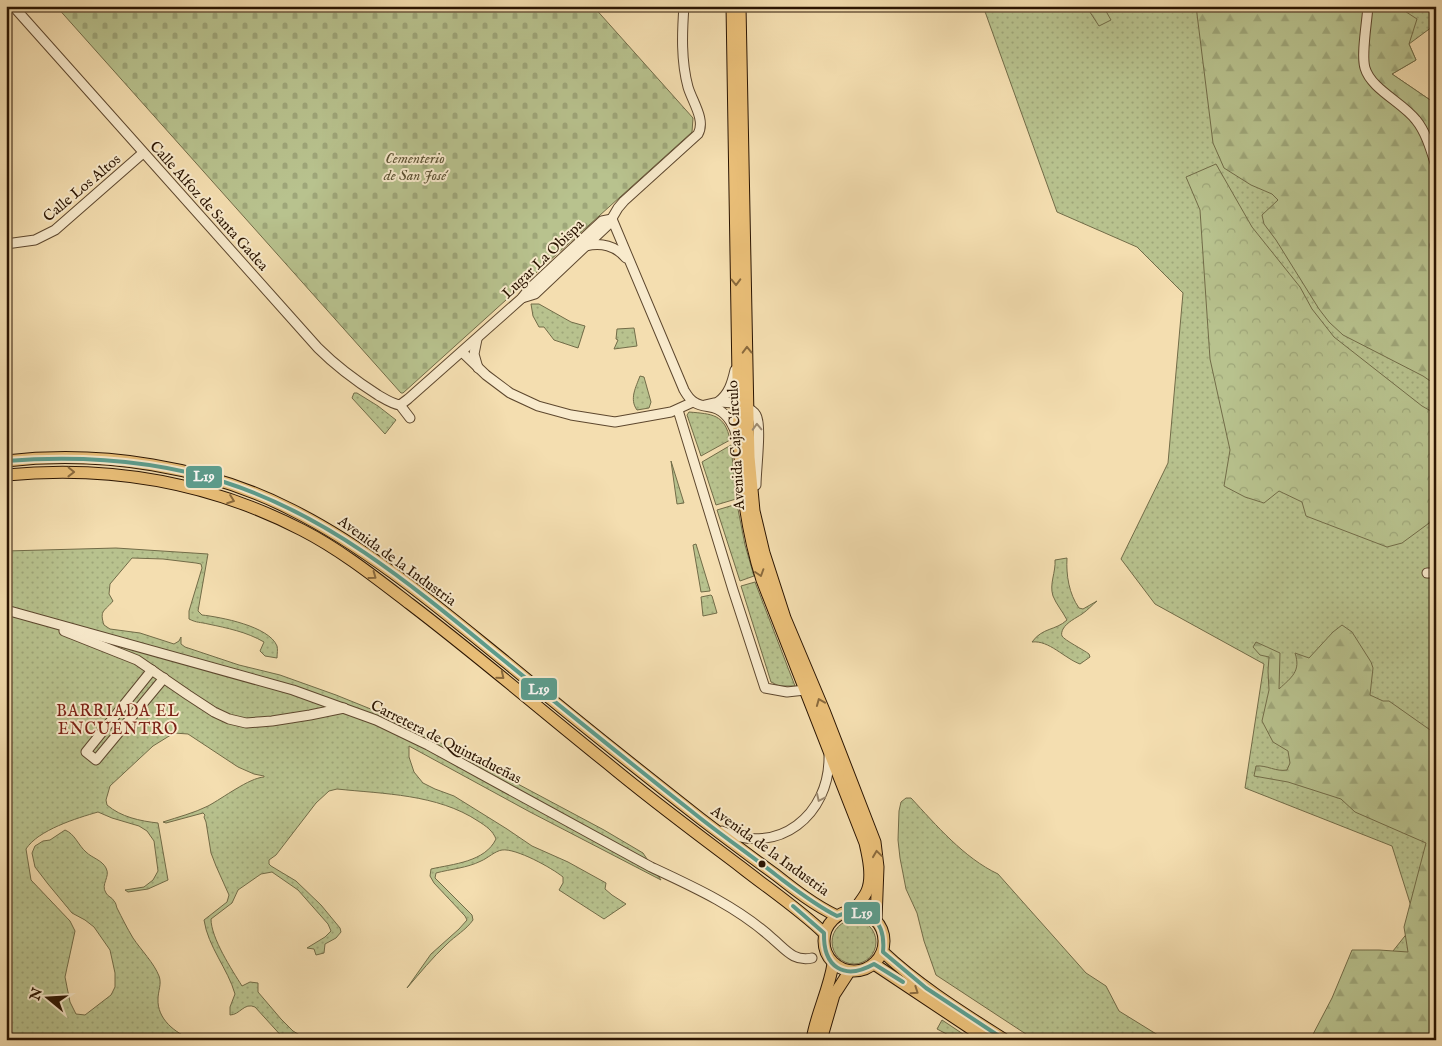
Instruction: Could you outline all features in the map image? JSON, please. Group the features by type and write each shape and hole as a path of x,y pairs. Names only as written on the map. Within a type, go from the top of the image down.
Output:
{"main road":[{"name":"Avenida Caja Círculo","path":"732,6 737,360 745,404 740,471 747,522 757,564 773,612 865,842 868,886 866,893 854,911"},
{"name":"Avenida Caja Círculo","path":"740,6 745,404 754,511 776,594 875,842 878,867 876,920"},
{"name":"Avenida de la Industria","path":"6,461 46,458 87,458 144,464 201,476 235,486 291,509 342,538 397,576 737,847 815,904 836,916"},
{"name":"Avenida de la Industria","path":"6,475 94,472 176,484 198,489 258,510 312,536 368,572 433,622 608,764 806,916 824,933"},
{"path":"848,911 862,912 876,920 883,932 884,945 882,952 874,964 863,971 850,972 841,969 833,964 824,950 824,933 836,916 848,911"},
{"path":"882,952 899,967 1005,1040"},
{"path":"812,1040 831,978 833,964"},
{"path":"874,964 988,1040"},
{"path":"821,1040 834,995 850,972"}],"street":[{"name":"Calle Alfoz de Santa Gadea","path":"13,6 318,348 332,362 366,387 391,402 400,405"},
{"name":"Lugar La Obispa","path":"400,405 477,339 602,221 612,219 624,202 701,130 701,123 684,68 684,6"},
{"path":"1368,6 1364,56 1365,68 1369,78 1418,121 1429,144 1436,166"},
{"name":"Calle Los Altos","path":"6,244 35,240 55,230 144,153"},
{"path":"612,219 680,383 688,398 693,402 703,405 732,408 745,404"},
{"path":"522,298 535,294 608,225 612,219"},
{"path":"1436,241 1436,254"},
{"path":"586,246 599,245 611,247 618,250 629,261"},
{"path":"477,339 474,346 474,354 478,368"},
{"path":"462,352 503,388 524,400 571,415 616,422 678,410 693,402"},
{"path":"718,406 730,390 737,360"},
{"path":"400,405 410,418"},
{"path":"718,406 730,421 736,433 740,471"},
{"path":"678,410 765,688 787,692 805,690"},
{"name":"Carretera de Quintadueñas","path":"6,610 269,683 376,720 420,741 651,867 689,885 757,924 795,958 805,960 812,958"},
{"path":"51,623 67,633 137,660 214,712 228,719 246,722 272,721 344,708"},
{"path":"152,670 86,752 96,760 164,678"},
{"name":"Avenida de la Industria","path":"663,789 718,829 744,839 772,838 794,828 817,805 828,775 829,751"}],"green space":[{"name":"Cementerio de San José","path":"56,6 593,6 693,118 692,132 401,393"},
{"path":"983,6 1436,6 1436,24 1409,44 1416,60 1392,74 1436,104 1436,1040 1366,985 1416,922 1392,846 1245,788 1264,664 1155,604 1121,559 1168,463 1183,293 1137,247 1057,212"},
{"path":"1086,6 1103,6 1111,20 1099,26"},
{"path":"1196,6 1397,6 1417,19 1409,44 1416,60 1392,74 1436,104 1436,385 1423,376 1343,335 1329,322 1264,224 1262,215 1278,200 1272,194 1251,185 1224,168 1213,143"},
{"path":"1216,164 1252,227 1300,287 1312,309 1334,337 1422,406 1436,414 1436,518 1402,543 1387,547 1306,516 1302,502 1279,491 1264,503 1245,497 1224,486 1230,450 1210,359 1200,210 1186,177"},
{"path":"531,304 539,304 571,322 585,326 578,348 554,340 544,327 539,327 533,316"},
{"path":"634,328 637,346 614,349 618,340 616,339 617,329"},
{"path":"640,376 644,377 651,402 649,408 637,410 633,397"},
{"path":"354,393 378,406 396,420 385,434 352,398"},
{"path":"689,412 711,415 721,420 728,431 730,440 701,456 687,415"},
{"path":"731,445 736,499 716,505 702,462"},
{"path":"671,461 684,503 677,504"},
{"path":"737,504 745,545 754,576 740,581 717,510"},
{"path":"696,544 710,591 701,592 693,545"},
{"path":"116,548 208,554 198,611 202,615 243,624 264,633 277,646 277,658 265,656 260,651 264,642 251,636 189,619 189,611 202,568 201,564 196,563 132,558 110,584 109,594 113,601 102,616 104,625 110,629 140,633 174,644 181,637 181,644 185,647 239,665 280,675 398,720 604,830 643,853 661,880 409,746 409,757 414,772 423,783 454,796 532,846 568,862 606,883 605,889 626,904 604,919 559,890 563,883 563,877 558,873 534,859 508,850 499,851 484,860 470,865 436,873 435,878 472,915 473,920 436,955 407,988 431,954 467,920 434,883 430,876 431,869 468,861 484,853 491,847 496,839 495,836 481,823 462,812 428,800 391,794 337,789 329,791 316,803 276,855 269,860 271,866 296,881 321,905 340,928 341,932 336,938 325,944 324,953 316,955 314,949 307,948 331,931 328,924 298,890 272,872 261,874 238,890 232,903 211,919 218,944 242,986 250,982 258,983 258,992 281,1019 293,1031 313,1040 285,1040 255,1007 248,1006 230,1015 230,1007 235,994 206,930 204,920 227,902 229,895 211,853 205,815 203,813 166,823 163,822 203,808 251,781 264,776 238,767 188,734 174,733 153,746 110,786 106,800 107,805 112,809 125,815 138,820 158,823 168,880 148,889 128,892 125,890 144,887 153,880 158,871 154,841 147,831 139,826 98,812 69,821 39,836 26,849 31,880 70,921 75,931 65,977 70,1002 76,1014 85,1015 111,995 115,987 115,973 110,950 94,927 72,913 35,867 32,853 35,846 43,841 50,840 65,830 71,834 86,852 106,868 107,874 104,890 115,903 133,938 151,961 159,976 158,1006 164,1019 174,1029 193,1040 6,1040 6,551"},
{"path":"1067,558 1069,584 1079,608 1083,609 1097,601 1067,624 1062,632 1064,638 1089,654 1090,657 1080,664 1050,646 1032,642 1040,634 1067,620 1054,599 1052,587 1055,560"},
{"path":"755,582 795,686 779,686 771,682 741,586"},
{"path":"711,595 717,613 703,616 701,597"},
{"path":"1342,625 1352,632 1371,662 1373,668 1370,695 1383,701 1389,701 1433,732 1436,715 1436,1040 1310,1040 1332,998 1352,950 1408,952 1404,927 1426,843 1355,812 1341,799 1288,782 1254,776 1256,766 1287,770 1290,763 1288,751 1273,742 1262,721 1269,690 1269,657 1260,655 1253,647 1256,642 1280,653 1279,689 1296,669 1297,659 1295,653 1309,658"},
{"path":"906,798 911,798 962,850 998,874 1086,973 1106,986 1119,1011 1166,1040 1035,1040 936,975 924,941 917,913 906,889 900,858 898,840 899,811 901,802"},
{"path":"850,920 858,920 870,926 876,942 870,958 858,964 850,964 838,958 832,946 832,938 838,926"},
{"path":"942,1020 972,1040 958,1040 937,1029"}],"transit line":[{"name":"L19","path":"6,461 89,459 143,464 170,469 224,482 262,496 299,513 334,533 401,578 701,818 806,897 837,916 857,912 872,918 878,923 881,931 883,952 926,988 1005,1040"},
{"name":"L19","path":"793,906 824,933 827,955 837,968 853,971 874,964 903,982"}],"district":[{"name":"BARRIADA EL ENCUENTRO","path":"118,721"}]}
